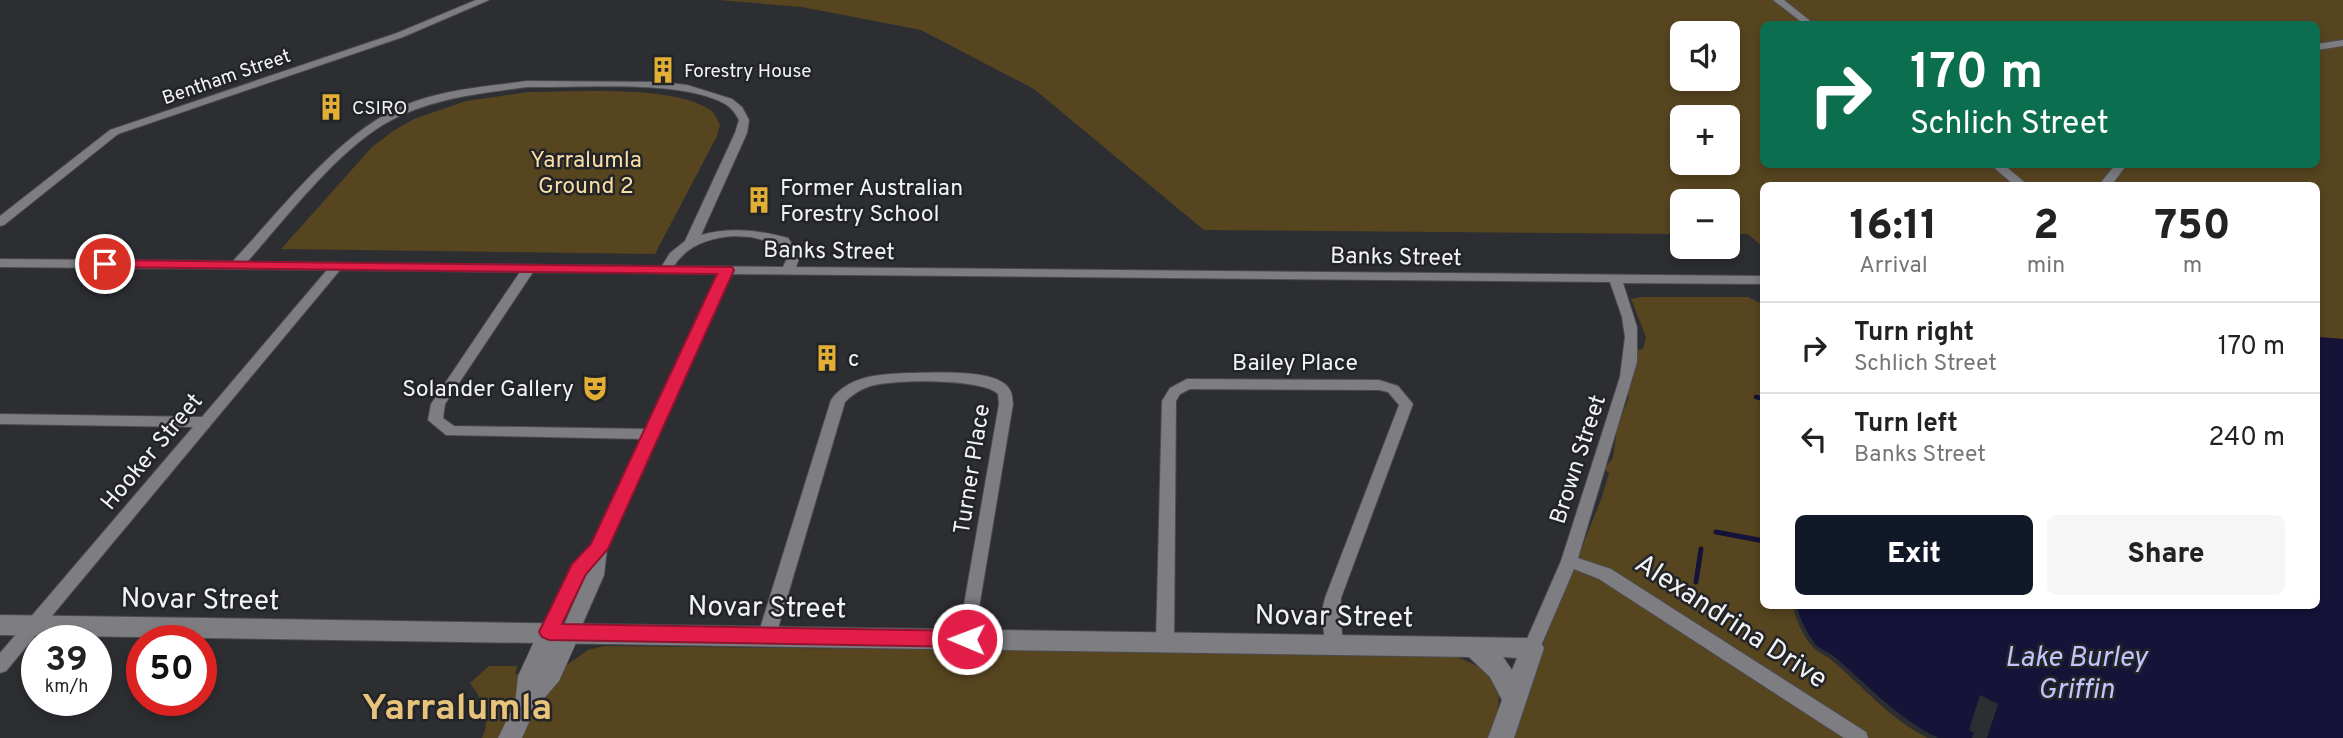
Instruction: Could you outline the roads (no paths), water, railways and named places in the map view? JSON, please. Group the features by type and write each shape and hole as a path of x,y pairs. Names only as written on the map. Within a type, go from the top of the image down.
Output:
{"main road":[{"name":"Novar Street","path":"0,625 21,625"},
{"name":"Novar Street","path":"112,626 1532,648"},
{"path":"1473,647 1486,655 1498,668 1507,681 1514,700"},
{"path":"1501,738 1532,648"}],"street":[{"name":"Bentham Street","path":"0,222 114,132 400,35 484,0"},
{"path":"1778,0 1806,21"},
{"path":"2320,47 2343,43"},
{"path":"237,265 346,145 371,127 396,113 455,93 527,84 687,88 728,101 738,109 744,120 741,133 691,242"},
{"path":"2001,168 2018,182"},
{"path":"2107,182 2119,168"},
{"path":"665,270 674,253 691,242 732,233 784,240 793,250 794,256 788,271"},
{"name":"Banks Street","path":"0,263 1760,280"},
{"name":"Hooker Street","path":"34,625 337,266"},
{"path":"529,268 438,404 435,420 451,430 651,434"},
{"path":"510,738 526,703 551,674 559,632 596,575 599,549 726,270"},
{"name":"Brown Street","path":"1532,648 1569,561 1628,377 1634,347 1630,321 1615,279"},
{"name":"Turner Place","path":"767,635 838,400 850,389 864,383 892,379 980,381 995,384 1005,393 967,639"},
{"name":"Bailey Place","path":"1165,642 1170,401 1174,391 1187,384 1379,385 1393,388 1406,404 1334,598 1331,611 1334,645"},
{"path":"0,419 205,422"},
{"name":"Alexandrina Drive","path":"1569,561 1605,574 1859,738"},
{"name":"Hooker Street","path":"0,666 21,641"}],"water":[{"name":"Lake Burley Griffin","path":"2320,337 2343,339 2343,738 1938,738 1897,711 1835,657 1816,645 1798,609 2320,609"}],"waterway":[{"path":"1756,397 1760,398"},
{"path":"1716,532 1760,540"},
{"path":"1696,582 1701,549"}],"place":[{"name":"Forestry House","path":"663,70"},
{"name":"CSIRO","path":"331,107"},
{"name":"Former Australian Forestry School","path":"759,200"},
{"name":"c","path":"827,358"},
{"name":"Solander Gallery","path":"595,388"}],"district":[{"name":"Yarralumla","path":"457,706"}],"park label":[{"name":"Yarralumla Ground 2","path":"586,172"}]}
